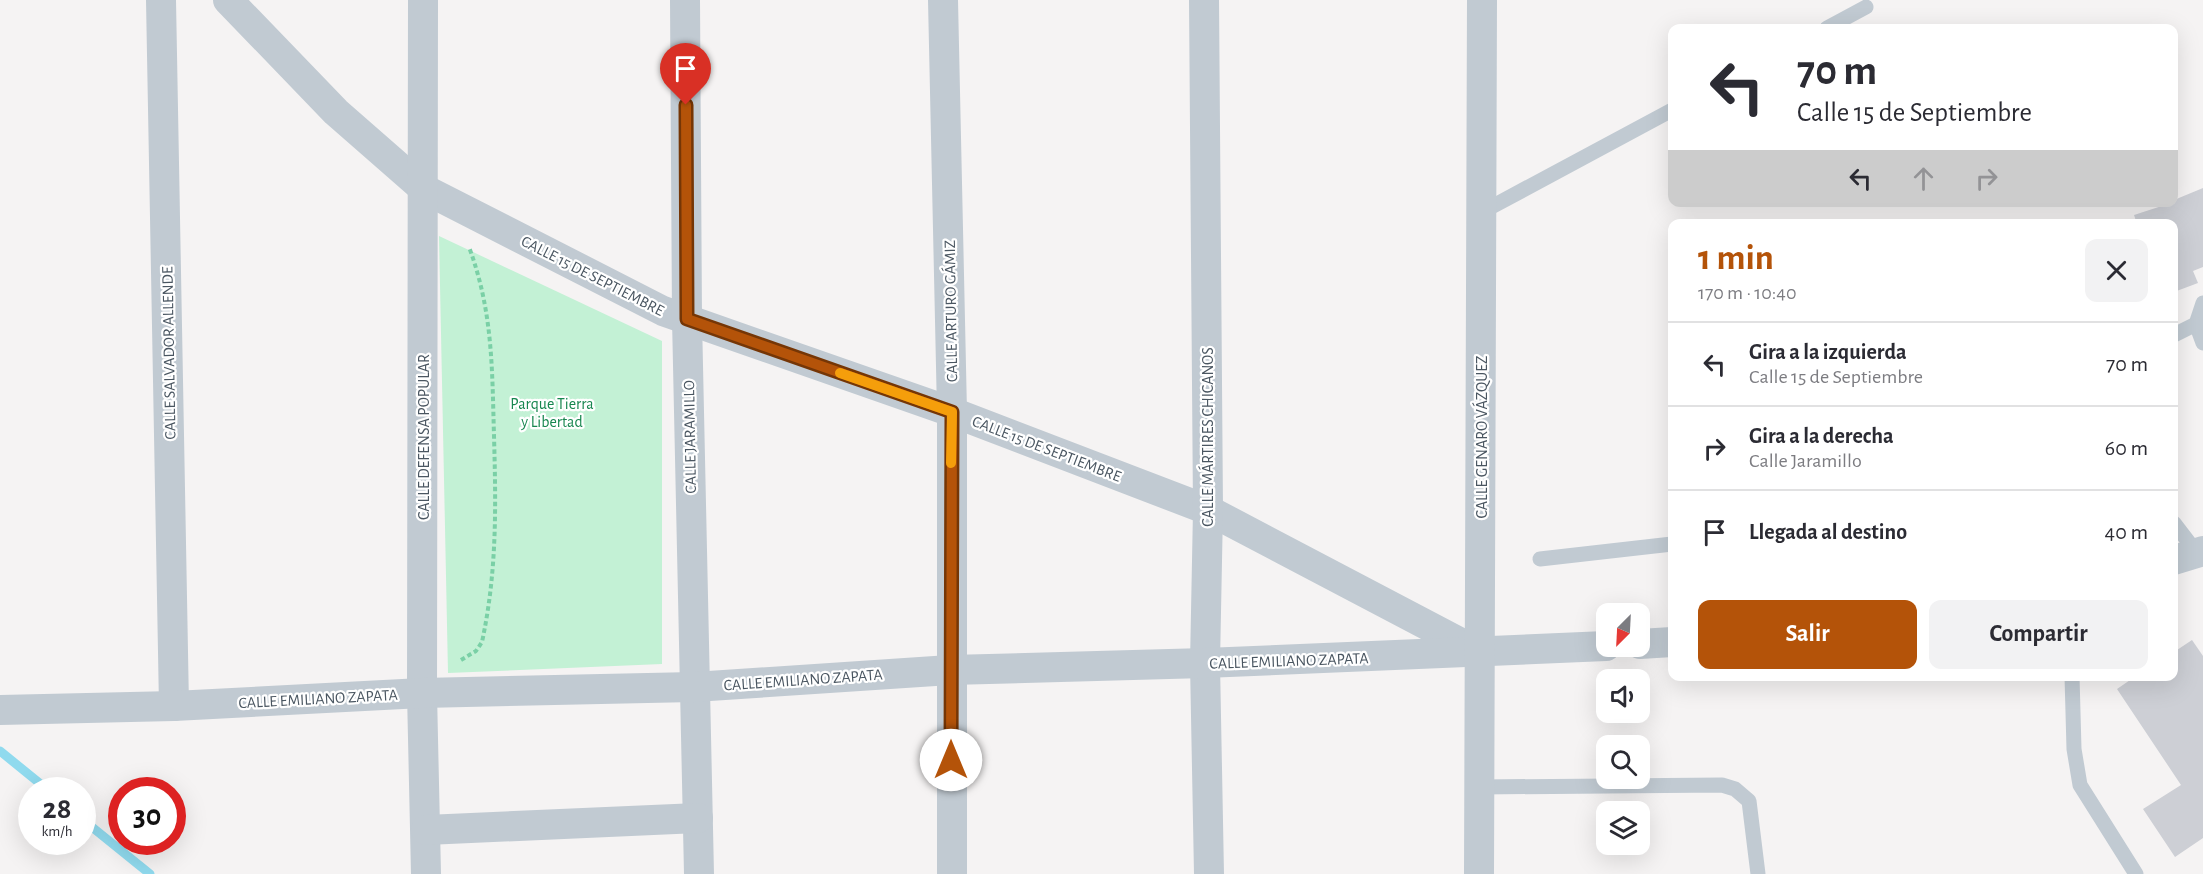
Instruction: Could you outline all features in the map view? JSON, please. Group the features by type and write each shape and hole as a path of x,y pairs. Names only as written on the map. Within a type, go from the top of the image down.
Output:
{"street":[{"name":"CALLE SALVADOR ALLENDE","path":"161,0 174,706"},
{"name":"CALLE 15 DE SEPTIEMBRE","path":"228,0 336,112 424,189 663,311 952,412 1208,510 1480,653"},
{"name":"CALLE DEFENSA POPULAR","path":"423,0 422,693 426,874"},
{"name":"CALLE JARAMILLO","path":"685,0 687,319 699,874"},
{"name":"CALLE ARTURO GÁMIZ","path":"943,0 952,412 950,670 952,874"},
{"name":"CALLE MÁRTIRES CHICANOS","path":"1204,0 1208,510 1205,663 1209,874"},
{"name":"CALLE GENARO VÁZQUEZ","path":"1479,874 1482,0"},
{"path":"1650,643 1668,642"},
{"name":"CALLE EMILIANO ZAPATA","path":"0,710 174,706 422,693 694,687 950,670 1205,663 1596,647"},
{"path":"426,830 698,818"}],"lane":[{"path":"1835,24 1866,8"},
{"path":"1482,212 1668,112"},
{"path":"2203,303 2196,324 2203,343"},
{"path":"2178,333 2196,324"},
{"path":"2178,531 2191,555"},
{"path":"1540,559 1668,543"},
{"path":"2072,681 2074,748 2080,785 2136,874"},
{"path":"1480,787 1722,786 1735,789 1749,801 1758,874"}],"path":[{"path":"453,666 476,651 482,642 497,527 492,340 481,278 468,242"}],"green space":[{"name":"Parque Tierra y Libertad","path":"439,236 662,341 662,664 448,673"}],"building":[{"path":"2203,188 2203,267 2193,271 2198,283 2178,290 2178,219 2135,219 2134,215 2159,207 2178,207 2178,198"},
{"path":"2192,640 2203,656 2203,838 2175,857 2143,809 2181,785 2117,689 2129,681 2178,681 2178,649"}],"waterway":[{"path":"0,751 32,777"},
{"path":"96,830 150,874"}],"slow traffic":[{"path":"840,373 952,412 951,463"}],"route":[{"path":"686,105 687,319 952,412 951,760"}]}
